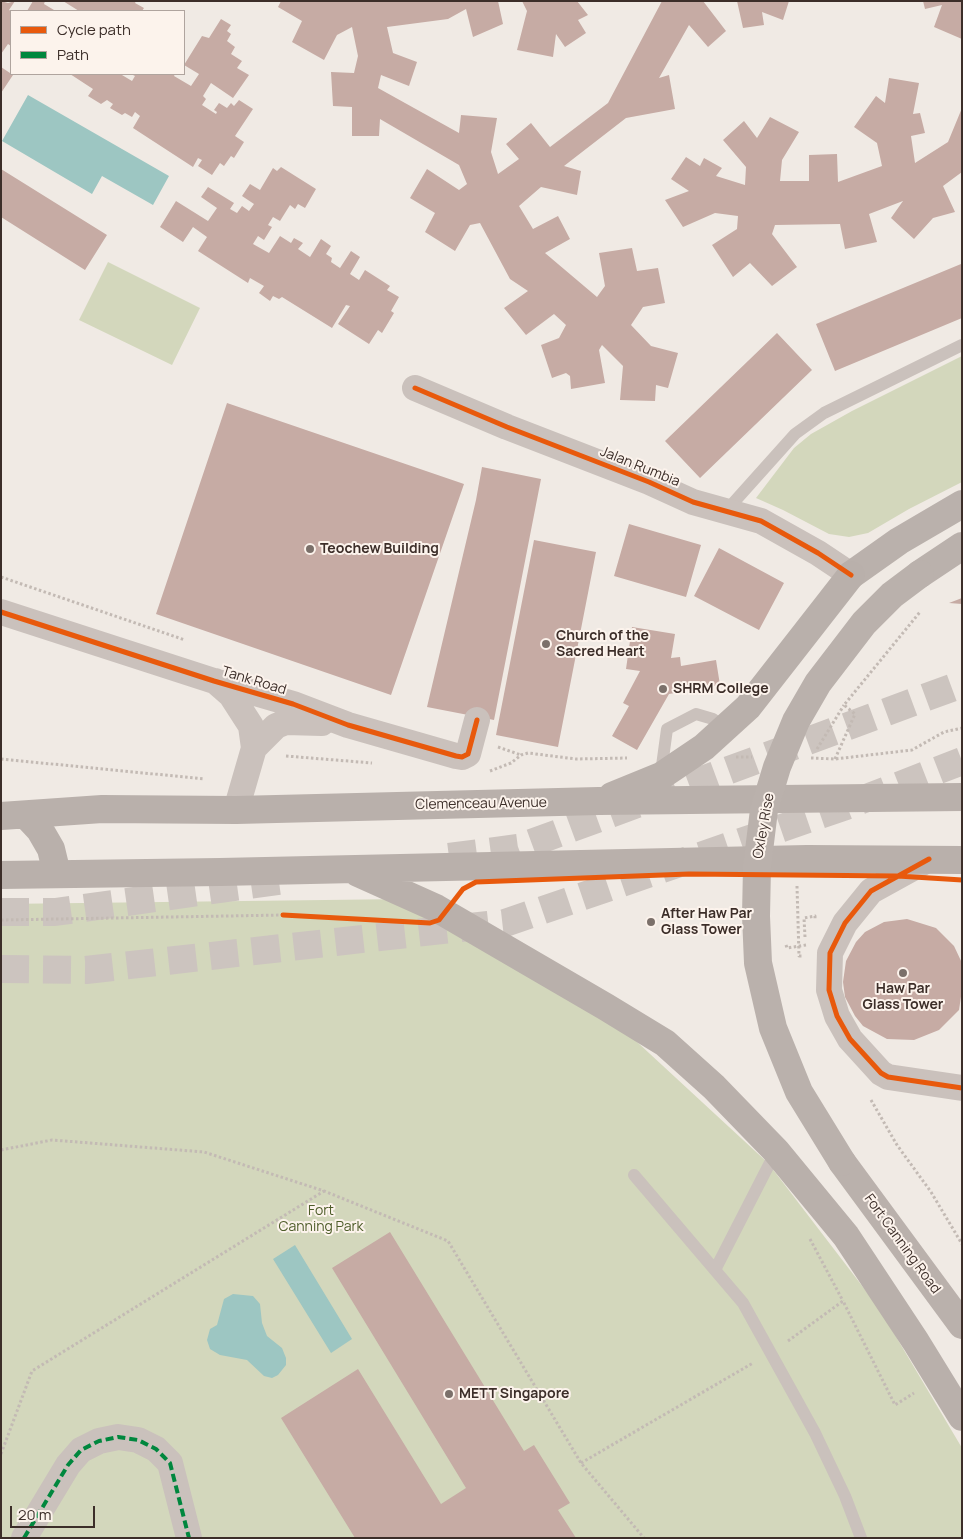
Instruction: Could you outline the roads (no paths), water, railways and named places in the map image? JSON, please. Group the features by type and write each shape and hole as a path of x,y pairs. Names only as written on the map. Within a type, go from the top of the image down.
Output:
{"main road":[{"path":"599,801 662,766 691,756 704,747 748,707 851,575 899,541 962,504"},
{"name":"Oxley Rise","path":"842,1162 799,1092 770,1018 758,963 756,916 757,867 764,810 777,767 796,721 818,683 864,623 892,595 962,546"},
{"name":"Clemenceau Avenue","path":"14,815 102,810 236,810 599,801 962,797"},
{"path":"14,815 40,830 51,849 57,874"},
{"path":"1,875 352,870 807,859 962,860"},
{"path":"352,870 436,908 606,1006 665,1043 714,1087 776,1151 846,1236 916,1342 962,1417"},
{"name":"Fort Canning Road","path":"842,1162 962,1325"}],"street":[{"name":"Jalan Rumbia","path":"415,388 507,427 649,482 693,502 761,521 818,553 851,575"},
{"name":"Tank Road","path":"1,612 214,681 292,704 348,725 462,757 468,754 470,749 476,720"},
{"name":"Tank Road","path":"214,681 231,695 244,713 251,726 254,751"},
{"name":"Tank Road","path":"236,810 254,751 271,730 286,722 300,721 348,725"},
{"path":"929,859 871,891 845,923 830,953 829,990 837,1016 850,1039 881,1073 888,1077 962,1088"},
{"path":"24,1538 72,1460 81,1450 99,1441 118,1437 138,1440 156,1449 170,1463 189,1538"}],"lane":[{"path":"726,511 795,434 824,413 962,345"},
{"path":"662,766 667,728 696,714 713,719 725,728"},
{"path":"714,1270 776,1151"},
{"path":"634,1175 743,1303 772,1352 818,1441 845,1496 861,1538"}],"water":[{"path":"28,95 169,176 153,205 102,176 92,194 2,141"},
{"path":"295,1245 352,1339 331,1353 273,1259"},
{"path":"233,1294 253,1296 260,1304 262,1323 267,1336 282,1348 286,1358 286,1365 278,1375 272,1378 264,1376 247,1360 220,1355 210,1349 207,1340 210,1329 217,1325 224,1299"}],"tunnel":[{"path":"449,857 518,848 962,684"},
{"path":"1,969 86,970 505,923 846,806 962,761"},
{"path":"1,912 55,912 285,880"}],"place":[{"name":"Teochew Building","path":"310,549"},
{"name":"Church of the Sacred Heart","path":"546,644"},
{"name":"SHRM College","path":"663,689"},
{"name":"After Haw Par Glass Tower","path":"651,922"},
{"name":"Haw Par Glass Tower","path":"903,973"},
{"name":"METT Singapore","path":"449,1394"}],"park label":[{"name":"Fort Canning Park","path":"321,1220"}]}
